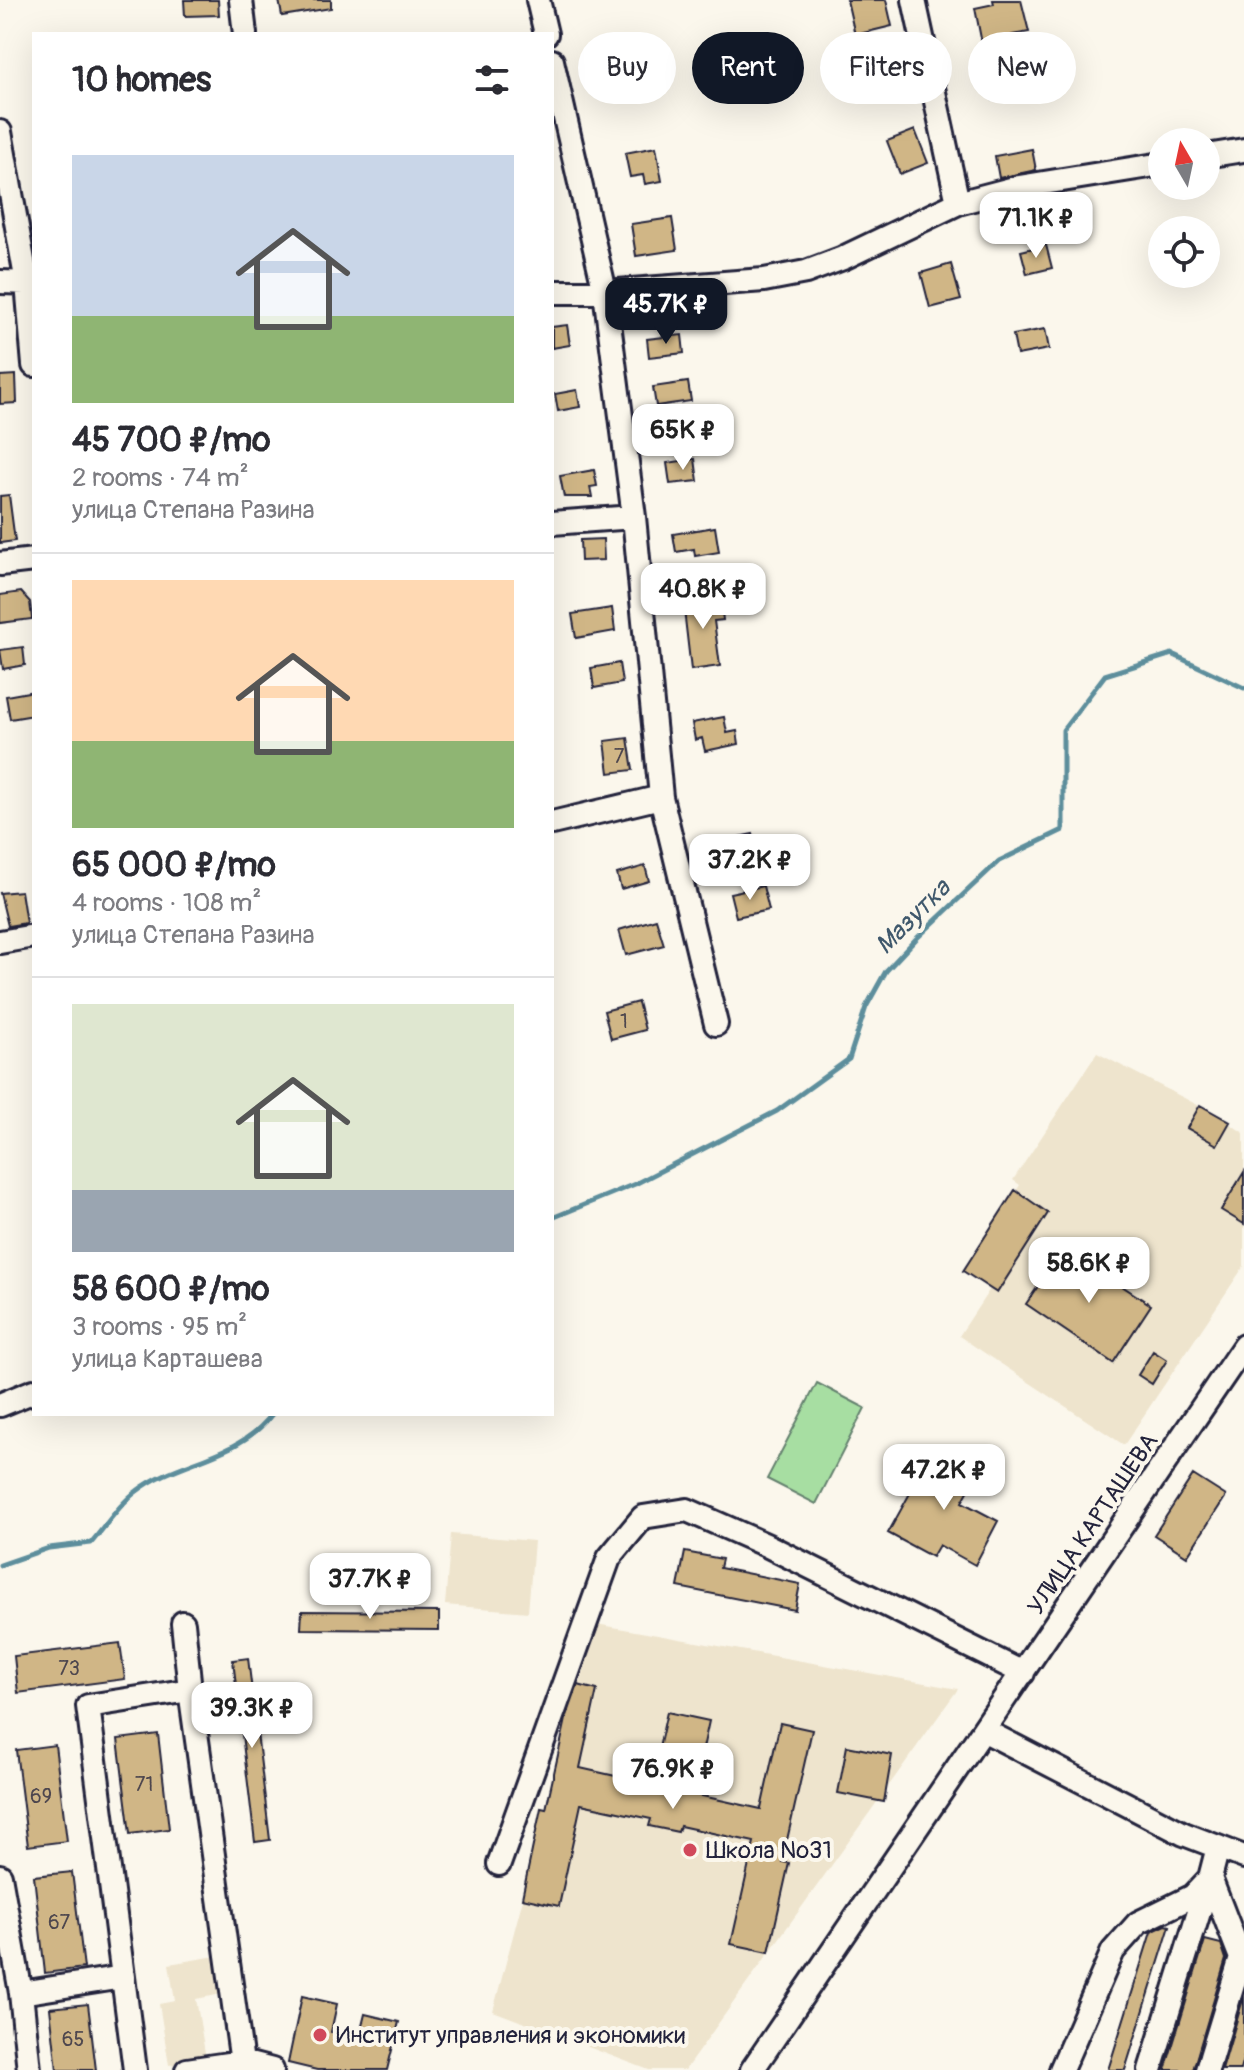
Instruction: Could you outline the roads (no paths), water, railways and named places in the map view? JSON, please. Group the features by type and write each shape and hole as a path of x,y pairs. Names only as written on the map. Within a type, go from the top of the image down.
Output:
{"street":[{"path":"241,0 245,32"},
{"path":"538,0 546,32"},
{"path":"914,0 958,203"},
{"path":"554,70 605,292 634,517 661,797 716,1024"},
{"path":"0,132 31,283 32,310"},
{"path":"1220,154 1244,150"},
{"path":"554,292 605,292 764,280 806,272 843,258 958,203 1019,187 1148,166"},
{"path":"0,282 31,283"},
{"path":"554,523 634,517"},
{"path":"0,564 32,560"},
{"path":"554,823 661,797"},
{"path":"0,942 32,936"},
{"name":"УЛИЦА КАРТАШЕВА","path":"754,2070 1244,1346"},
{"path":"0,1405 32,1392"},
{"path":"499,1864 609,1558 643,1517 687,1510 766,1545 1023,1673"},
{"path":"183,1623 243,2066"},
{"path":"135,2070 88,1706 190,1690"},
{"path":"985,1731 1184,1834 1244,1857"},
{"path":"1150,2070 1218,1847"},
{"path":"0,1876 21,1993 29,2070"},
{"path":"1061,2070 1113,1951 1138,1923 1193,1896 1210,1878"},
{"path":"1207,2070 1241,1958 1210,1878"},
{"path":"21,1993 123,1977"},
{"path":"187,2070 243,2066 272,2070"}],"waterway":[{"name":"Мазутка","path":"554,1217 635,1184 777,1111 849,1059 866,1007 886,971 999,861 1063,830 1063,730 1105,675 1172,654 1244,688"},
{"name":"Мазутка","path":"0,1565 49,1548 91,1543 137,1491 153,1480 243,1441 270,1416"}],"place":[{"name":"Школа №31","path":"690,1850"},
{"name":"Институт управления и экономики","path":"320,2035"}]}
